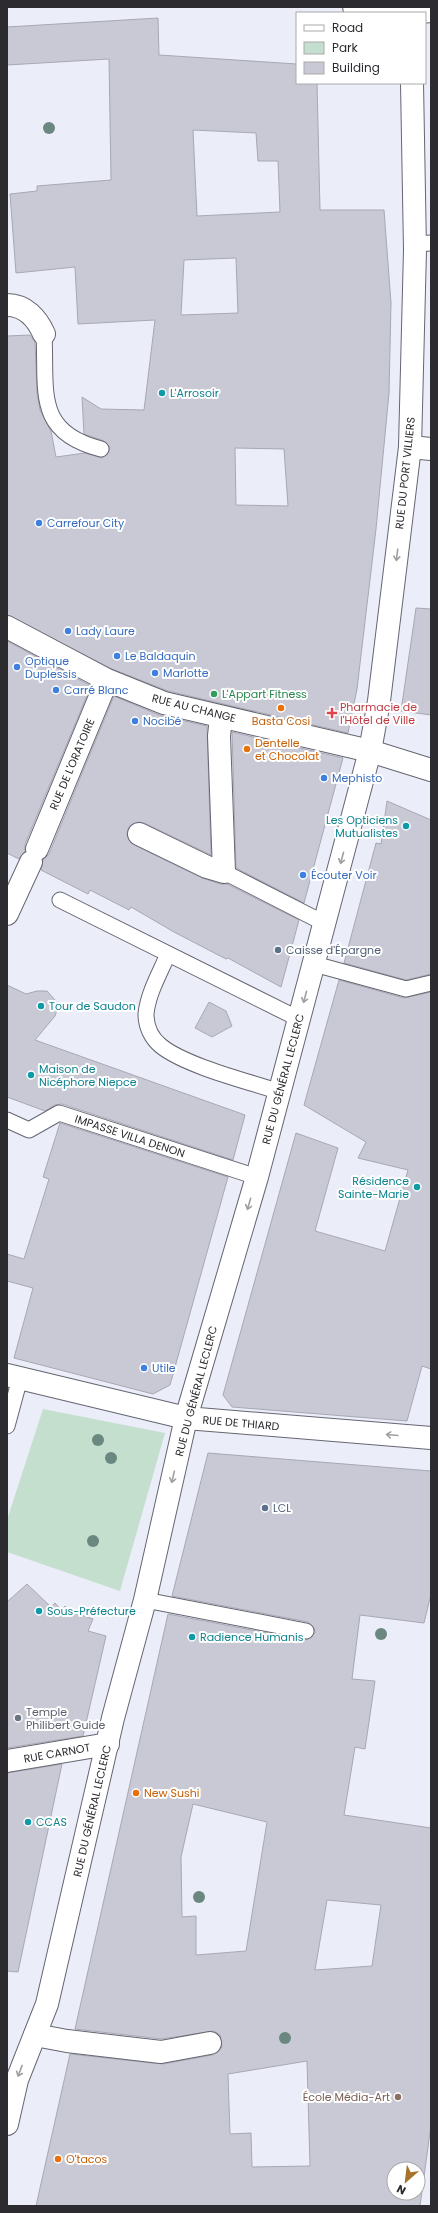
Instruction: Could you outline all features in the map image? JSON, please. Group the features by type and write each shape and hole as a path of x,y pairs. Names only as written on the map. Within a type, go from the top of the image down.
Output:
{"main road":[{"path":"354,7 401,12"},
{"path":"420,12 431,11"},
{"name":"RUE DU PORT VILLIERS","path":"370,751 420,448 423,243 414,193 412,84"},
{"path":"7,305 27,311 38,322 44,334"},
{"name":"RUE AU CHANGE","path":"7,627 108,680 164,703 370,751 431,770"},
{"name":"RUE DE L'ORATOIRE","path":"8,911 34,855 108,680"},
{"path":"139,834 207,867 224,872 219,736 221,717"},
{"name":"RUE DU GÉNÉRAL LECLERC","path":"7,2124 17,2080 47,2004 186,1418 257,1177 370,751"},
{"name":"RUE DE THIARD","path":"14,1377 186,1418 431,1438"},
{"name":"RUE CARNOT","path":"7,1761 108,1744"},
{"path":"35,2035 67,2041 161,2052 210,2043"}],"lane":[{"path":"44,334 48,405 53,421 65,435 82,444 101,449"},
{"path":"224,872 324,923"},
{"path":"60,900 299,1019"},
{"path":"168,954 148,999 146,1015 148,1028 153,1037 160,1045 176,1056 280,1092"},
{"path":"314,964 406,989 431,983"},
{"name":"IMPASSE VILLA DENON","path":"7,1120 29,1130 60,1113 257,1177"},
{"path":"7,1426 14,1377"},
{"path":"144,1600 306,1631"}],"green space":[{"path":"43,1409 165,1433 120,1591 7,1552 7,1520"}],"building":[{"path":"158,18 159,55 296,64 296,84 317,84 320,210 384,210 391,303 389,393 376,529 357,689 348,733 168,691 112,669 7,615 7,336 30,335 35,342 37,393 40,410 51,431 56,457 85,453 102,458 109,452 110,447 104,441 84,434 82,397 101,409 144,410 155,320 78,324 75,267 16,273 10,194 37,191 37,186 111,180 109,59 7,65 7,27","holes":["193,130 256,133 258,161 278,161 280,212 197,216","236,258 238,313 181,315 184,260","235,448 284,449 288,506 236,505"]},
{"path":"416,608 431,609 431,715 401,711"},
{"path":"7,641 91,686 25,844 25,851 19,859 7,853"},
{"path":"114,696 159,715 207,726 211,855 144,823 138,822 132,824 128,829 127,835 134,845 202,878 220,884 227,884 299,920 281,987 228,958 226,959 174,932 131,907 129,910 90,890 88,894 41,870 43,860 49,854"},
{"path":"232,732 343,758 304,903 236,868"},
{"path":"387,801 431,820 431,974 406,980 344,963 376,843 381,844"},
{"path":"339,980 404,998 431,992 431,1369 422,1366 407,1421 232,1407 223,1395 296,1133 338,1148 315,1231 385,1251 408,1170 358,1158 366,1142 304,1105"},
{"path":"7,985 26,994 37,991 47,991 56,1001 57,1010 55,1016 35,1040 245,1115 233,1160 62,1104 55,1105 45,1111 7,1097"},
{"path":"209,1002 226,1011 232,1026 212,1037 195,1028"},
{"path":"60,1123 228,1177 170,1385 153,1394 14,1358 33,1288 7,1281 7,1254 24,1259 49,1179 43,1177"},
{"path":"208,1453 431,1471 431,1594 424,1623 360,1615 352,1679 375,1681 365,1749 355,1747 344,1815 431,1828 431,2125 426,2162 386,2161 386,2201 421,2201 420,2206 36,2206 70,2054 163,2064 212,2055 218,2052 222,2047 220,2035 214,2031 161,2039 75,2029 168,1614 304,1640 309,1639 315,1633 314,1628 308,1622 172,1596","holes":["193,1804 267,1822 246,1951 196,1955 196,1916 182,1917 181,1857","327,1900 381,1905 372,1966 315,1970","307,2061 310,2166 252,2167 251,2133 230,2134 228,2074"]},
{"path":"27,1584 51,1607 55,1603 61,1610 65,1606 72,1612 93,1619 88,1631 106,1636 83,1736 7,1748 7,1602"},
{"name":"CCAS","path":"62,1764 18,1972 7,1971 7,1773"}],"place":[{"name":"L'Arrosoir","path":"162,393"},
{"name":"Carrefour City","path":"39,523"},
{"name":"Lady Laure","path":"68,631"},
{"name":"Le Baldaquin","path":"117,656"},
{"name":"Optique Duplessis","path":"17,667"},
{"name":"Marlotte","path":"155,673"},
{"name":"Carré Blanc","path":"56,690"},
{"name":"L'Appart Fitness","path":"214,694"},
{"name":"Basta Cosi","path":"281,708"},
{"name":"Pharmacie de l'Hôtel de Ville","path":"332,713"},
{"name":"Nocibé","path":"135,721"},
{"name":"Dentelle et Chocolat","path":"247,749"},
{"name":"Mephisto","path":"324,778"},
{"name":"Les Opticiens Mutualistes","path":"406,826"},
{"name":"Écouter Voir","path":"303,875"},
{"name":"Caisse d'Épargne","path":"278,950"},
{"name":"Tour de Saudon","path":"41,1006"},
{"name":"Maison de Nicéphore Niepce","path":"31,1075"},
{"name":"Résidence Sainte-Marie","path":"417,1187"},
{"name":"Utile","path":"144,1368"},
{"name":"LCL","path":"265,1508"},
{"name":"Sous-Préfecture","path":"39,1611"},
{"name":"Radience Humanis","path":"192,1637"},
{"name":"Temple Philibert Guide","path":"18,1718"},
{"name":"New Sushi","path":"136,1793"},
{"name":"CCAS","path":"28,1822"},
{"name":"École Média-Art","path":"398,2097"},
{"name":"O'tacos","path":"58,2159"}]}
